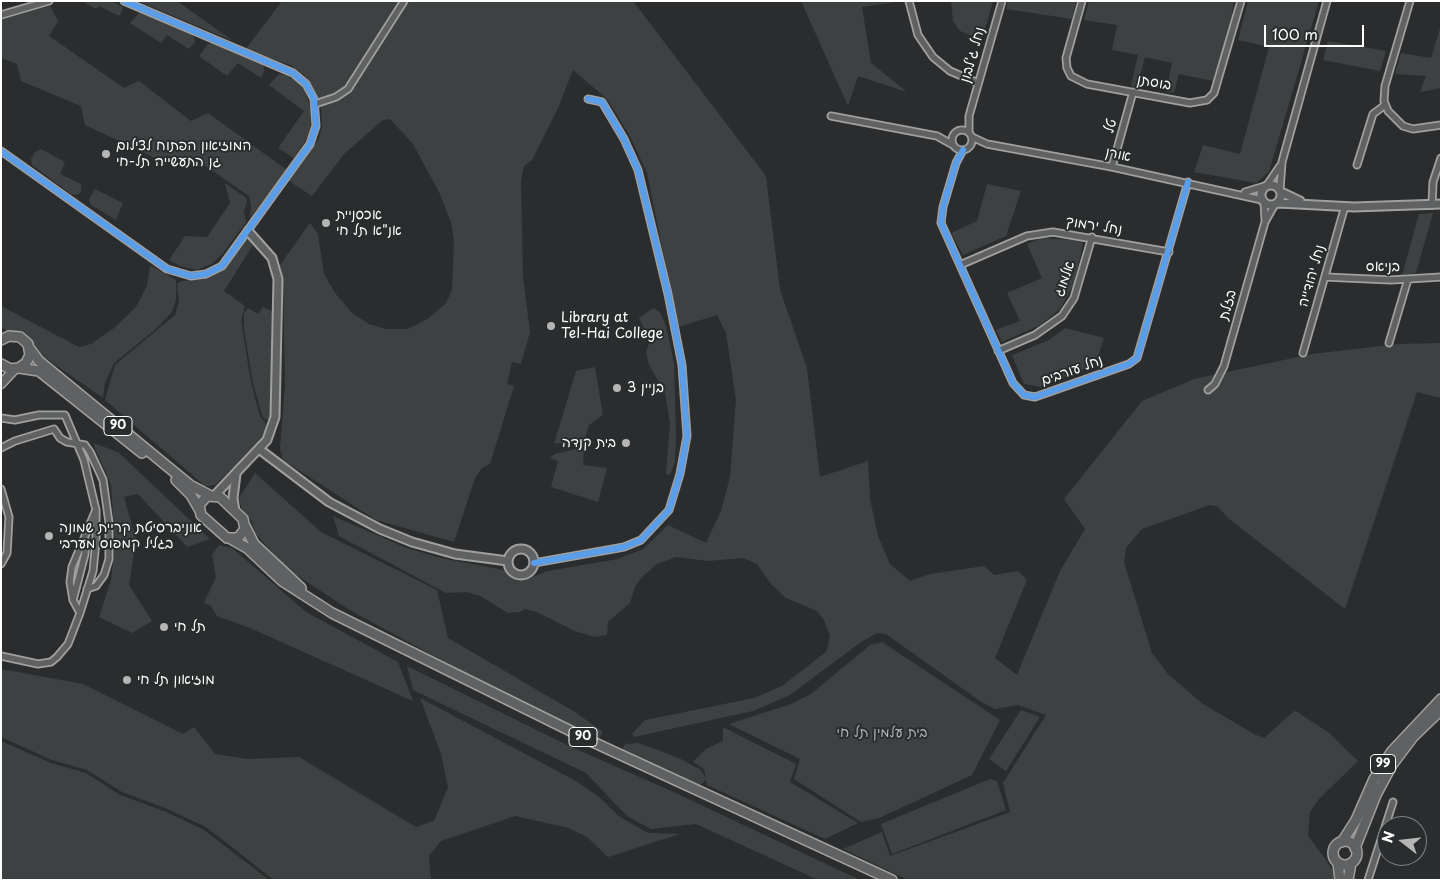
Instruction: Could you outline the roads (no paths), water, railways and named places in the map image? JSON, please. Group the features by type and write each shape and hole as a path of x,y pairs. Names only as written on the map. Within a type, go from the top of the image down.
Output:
{"highway":[{"name":"90","path":"3,337 20,337 28,344 39,361 190,485 213,495 236,511 254,544 284,574 332,613"},
{"path":"17,369 28,359 30,349"},
{"name":"90","path":"1,364 17,369 40,372 179,483 191,495 203,518 231,539 247,548 282,581 332,613 595,743 892,880"},
{"path":"199,508 202,500 213,495"},
{"path":"231,539 241,536 245,526"},
{"name":"99","path":"1340,880 1338,863 1334,858 1334,850 1342,842 1356,820 1374,779 1392,751 1441,699"},
{"name":"99","path":"1348,880 1351,863 1356,854 1355,848 1380,787 1392,765 1413,737 1441,710"},
{"path":"1342,842 1349,842 1355,848"},
{"path":"1338,863 1345,865 1351,863"}],"main road":[{"path":"1,384 17,369"}],"street":[{"path":"1,15 49,1"},
{"path":"1,151 175,273 191,276 214,271 222,266 310,144 316,126 315,104 306,84 293,73 124,1"},
{"path":"315,104 336,97 348,89 404,1"},
{"path":"909,1 918,35 933,57 950,71 978,83"},
{"name":"נחל ג'לבון","path":"966,149 970,134 969,116 1002,1"},
{"name":"בוסתן","path":"1082,1 1066,58 1067,68 1078,81 1190,103 1207,100 1214,93 1241,1"},
{"path":"1276,203 1280,190 1282,162 1327,1"},
{"path":"1410,1 1385,86 1386,105 1395,120 1403,126 1412,129 1441,125"},
{"name":"טל","path":"1112,167 1133,92"},
{"path":"534,563 624,548 641,540 669,510 680,474 687,436 682,365 666,285 638,170 624,139 602,102 588,99"},
{"path":"1357,165 1371,118 1375,111 1386,105"},
{"path":"830,116 937,136 954,146 966,149"},
{"name":"נחל ג'לבון","path":"957,131 969,116"},
{"path":"937,136 957,131"},
{"path":"954,146 952,136 957,131"},
{"name":"אורן","path":"957,131 970,134 992,145 1188,182 1238,193 1263,201"},
{"name":"אורן","path":"966,149 992,145"},
{"name":"נחל עורבים","path":"954,146 956,163"},
{"name":"נחל עורבים","path":"966,149 956,163 941,223 998,351 1018,390 1024,395 1035,397 1133,362 1140,351 1188,182"},
{"path":"1432,205 1433,182 1441,158"},
{"path":"1282,162 1261,194 1263,201 1345,206 1441,204"},
{"path":"1266,186 1276,185 1280,190 1308,203"},
{"name":"אורן","path":"1238,193 1252,192 1266,186"},
{"name":"בזלת","path":"1263,201 1265,222"},
{"name":"בזלת","path":"1208,390 1215,384 1224,366 1265,222 1276,203"},
{"name":"נחל יהודייה","path":"1303,353 1345,206"},
{"path":"213,495 259,449 270,433 275,417 278,278 272,258 248,231"},
{"name":"נחל ירמוך","path":"960,265 1027,236 1039,233 1064,232 1169,252"},
{"name":"אלמוג","path":"998,351 1035,335 1062,316 1074,298 1092,237"},
{"name":"בניאס","path":"1325,277 1408,279 1441,277"},
{"path":"1389,343 1408,279"},
{"path":"1,418 15,420 39,415 65,415 84,460 96,510 94,570 68,644 51,662 38,664 1,656"},
{"path":"1,448 15,441 54,430 60,438 85,445 103,480 109,523 109,559 104,575 96,586 87,589"},
{"path":"259,449 329,502 380,529 412,542 455,554 508,561"},
{"path":"236,474 232,498 236,511"},
{"path":"1,489 9,517 7,553 1,564"},
{"path":"80,613 73,600 70,582 72,567 96,510"},
{"path":"73,600 85,554 85,537"},
{"path":"521,549 532,555 534,563 529,573 518,575 512,572 508,561 514,552 521,549"},
{"path":"1368,880 1393,802"}],"place":[{"name":"המוזיאון הפתוח לצילום גן התעשייה תל-חי","path":"106,154"},
{"name":"אכסניית אנ\"א תל חי","path":"326,223"},
{"name":"Library at Tel-Hai College","path":"551,326"},
{"name":"בניין 3","path":"617,388"},
{"name":"בית קנדה","path":"626,443"},
{"name":"אוניברסיטת קריית שמונה בגליל קמפוס מערבי","path":"49,536"},
{"name":"תל חי","path":"164,627"},
{"name":"מוזיאון תל חי","path":"127,680"}],"park label":[{"name":"בית עלמין תל חי","path":"882,733"}]}
